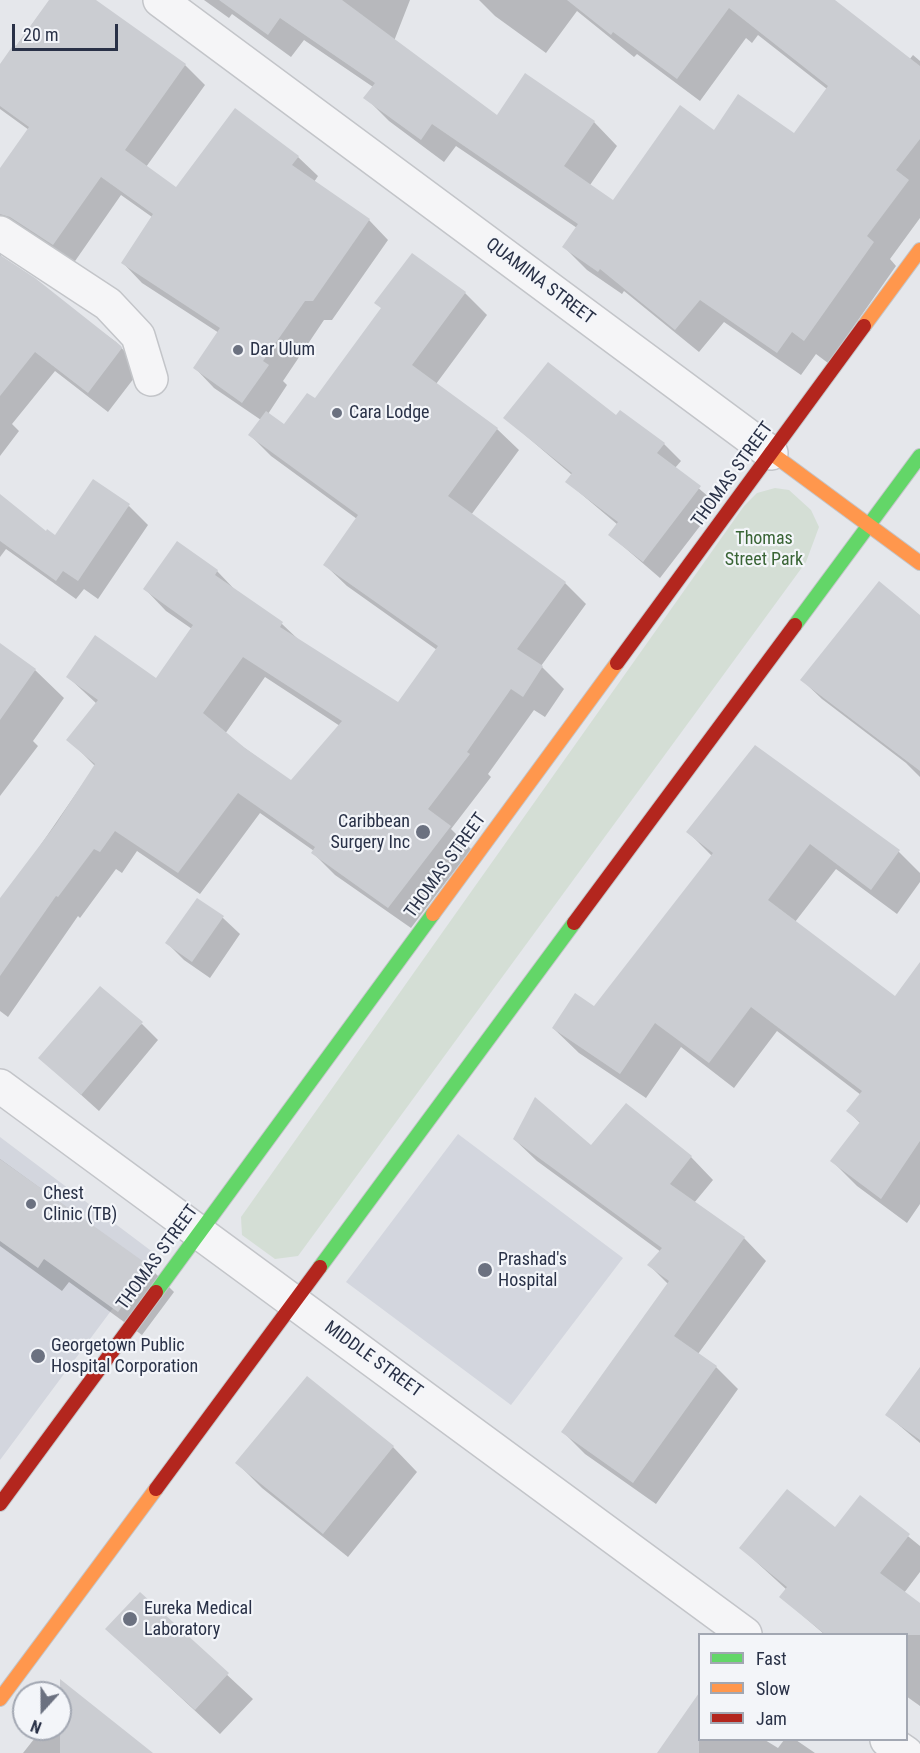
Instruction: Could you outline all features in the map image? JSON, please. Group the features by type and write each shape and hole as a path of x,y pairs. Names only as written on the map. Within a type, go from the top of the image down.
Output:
{"street":[{"name":"QUAMINA STREET","path":"160,0 920,563"},
{"path":"0,233 108,304 138,336 151,378"},
{"name":"THOMAS STREET","path":"0,1504 920,250"},
{"path":"0,1699 920,456"},
{"name":"MIDDLE STREET","path":"0,1086 742,1633"},
{"path":"888,1741 906,1753"}],"shaded area":[{"name":"Prashad's Hospital","path":"458,1134 623,1258 511,1405 346,1282"},
{"name":"Georgetown Public Hospital Corporation","path":"0,1137 154,1253 0,1460"}],"green space":[{"name":"Thomas Street Park","path":"775,488 789,490 811,510 819,527 806,562 298,1256 275,1259 242,1235 241,1217 744,506 757,493"}],"building":[{"path":"49,0 96,0 186,64 125,150 176,187 235,108 299,156 292,165 370,219 313,301 305,301 263,361 269,365 242,403 193,368 220,328 121,263 153,214 101,177 53,245 10,217 0,214 0,168 29,127 0,106 0,64"},
{"path":"219,0 342,0 497,115 525,73 595,121 564,166 613,200 680,105 714,130 738,94 794,133 828,86 729,8 677,79 613,32 611,35 567,0 835,0 920,66 920,139 896,170 909,180 867,236 874,242 804,341 792,332 777,353 700,300 675,330 600,269 598,272 562,247 578,224 432,124 421,140 363,98 375,83 280,18 268,35"},
{"path":"412,253 466,292 412,365 498,428 448,496 566,582 517,649 543,666 523,697 511,689 467,752 470,754 428,809 451,826 388,908 311,853 315,847 238,793 178,873 115,831 100,852 94,849 58,897 56,896 0,976 0,898 56,824 95,764 66,740 98,700 66,677 95,635 156,678 193,625 143,589 177,541 218,570 215,575 283,622 280,627 398,702 438,646 323,565 358,515 248,435 266,411 284,424 307,393 315,398 381,308 374,303","holes":["243,657 342,721 291,780 245,748 203,713"]},
{"path":"0,255 35,278 121,346 122,348 88,393 35,352 0,396"},
{"path":"548,362 616,415 620,410 665,443 657,453 701,486 643,562 608,535 618,522 565,482 572,473 503,418"},
{"path":"93,479 130,504 78,581 63,571 56,581 0,541 0,494 46,531 47,529 55,535"},
{"path":"879,581 920,615 920,771 800,680"},
{"path":"0,643 36,669 0,720"},
{"path":"755,745 900,850 871,890 810,844 768,900 895,996 920,962 920,1141 881,1199 830,1161 860,1122 846,1111 862,1091 751,1007 709,1063 655,1023 620,1074 552,1028 575,993 594,1006 713,853 686,832"},
{"path":"197,898 224,916 192,962 165,943"},
{"path":"100,986 143,1022 81,1095 38,1058"},
{"path":"535,1097 591,1145 626,1103 692,1156 670,1184 745,1237 674,1336 717,1366 633,1483 561,1432 669,1281 647,1265 662,1248 513,1139"},
{"name":"Chest Clinic (TB)","path":"0,1159 151,1267 118,1312 44,1259 38,1268 0,1241"},
{"path":"920,1367 920,1440 885,1415"},
{"path":"307,1376 394,1446 323,1534 235,1463"},
{"path":"787,1489 835,1527 860,1495 910,1534 880,1573 920,1603 920,1635 824,1633 779,1597 787,1587 739,1548"},
{"path":"140,1592 229,1673 195,1710 105,1629"},
{"path":"72,1689 153,1753 60,1753 60,1741 72,1741"},
{"path":"698,1694 699,1753 657,1753"}],"traffic: fast":[{"path":"795,625 920,456"},
{"path":"156,1292 433,914"},
{"path":"320,1267 574,923"}],"traffic: slow":[{"path":"864,326 920,250"},
{"path":"771,453 920,563"},
{"path":"433,914 617,663"},
{"path":"0,1699 156,1489"}],"traffic: jam":[{"path":"617,663 864,326"},
{"path":"574,923 795,625"},
{"path":"156,1489 320,1267"},
{"path":"0,1504 156,1292"}],"place":[{"name":"Dar Ulum","path":"238,350"},
{"name":"Cara Lodge","path":"337,413"},
{"name":"Caribbean Surgery Inc","path":"423,832"},
{"name":"Chest Clinic (TB)","path":"31,1204"},
{"name":"Prashad's Hospital","path":"485,1270"},
{"name":"Georgetown Public Hospital Corporation","path":"38,1356"},
{"name":"Eureka Medical Laboratory","path":"130,1619"}]}
